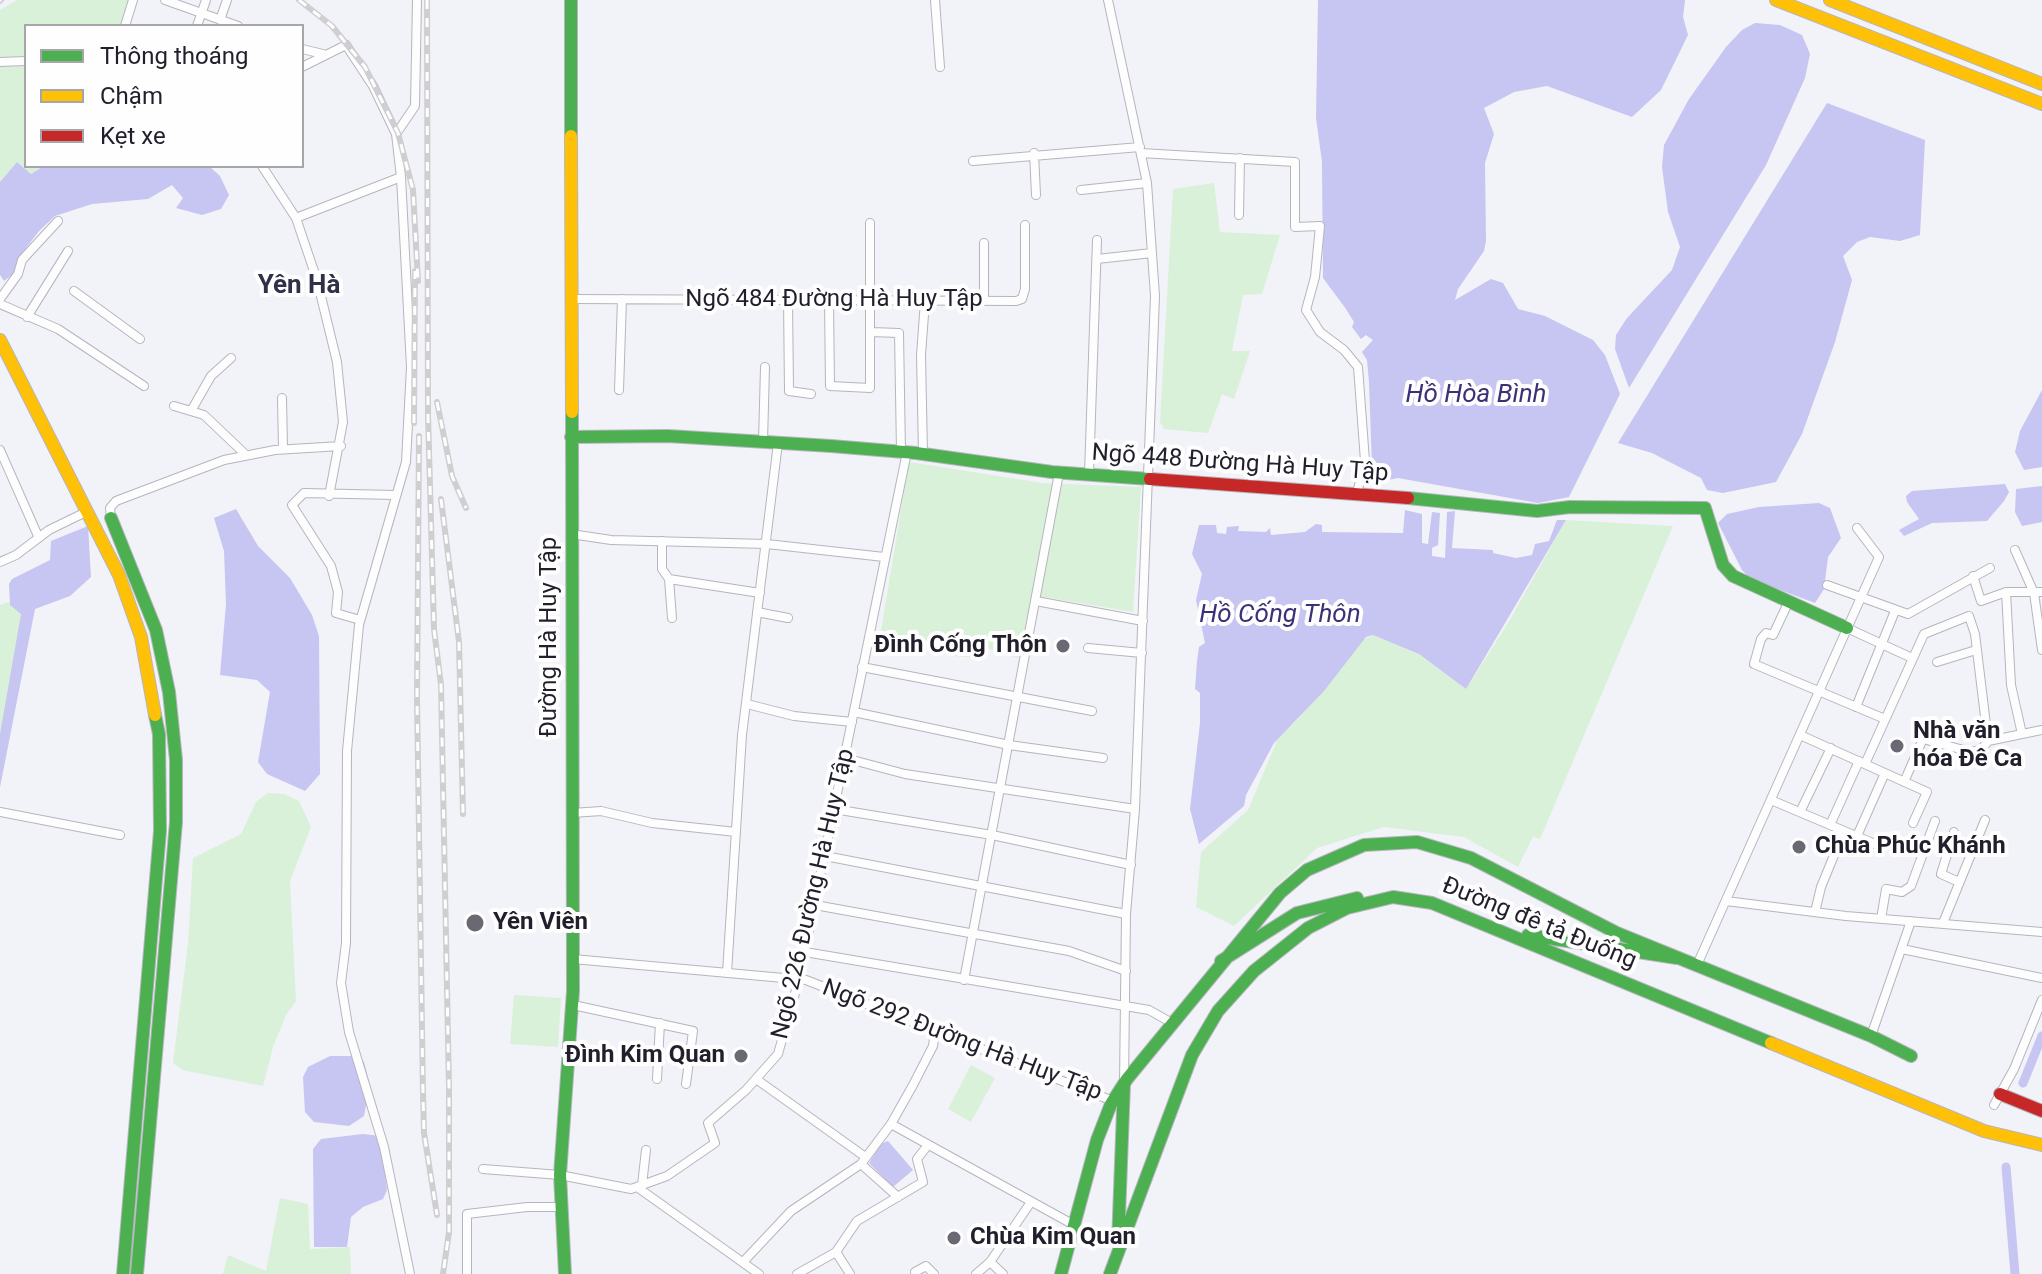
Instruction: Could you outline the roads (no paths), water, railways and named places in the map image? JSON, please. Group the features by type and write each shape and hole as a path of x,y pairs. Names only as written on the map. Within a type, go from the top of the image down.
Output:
{"street":[{"path":"129,24 133,0"},
{"path":"165,0 232,24"},
{"path":"198,24 206,0"},
{"path":"220,20 227,0"},
{"path":"396,134 415,106 417,0"},
{"name":"Đường Hà Huy Tập","path":"565,1274 560,1175 573,1005 571,0"},
{"path":"935,0 940,67"},
{"path":"1108,0 1147,183 1155,296 1135,809 1126,914 1124,1084 1117,1255"},
{"path":"1776,0 2038,102 2041,84 1830,0"},
{"path":"304,66 346,45 373,86 396,134 401,177 411,367 406,462 360,620 347,751 346,943 341,983 349,1032 384,1147 410,1274"},
{"path":"304,49 323,54"},
{"path":"0,62 24,61"},
{"path":"973,161 1034,153 1141,150 1295,162 1295,227 1320,226 1315,277 1306,310 1320,332 1344,350 1358,367 1365,461 1357,493"},
{"path":"1034,153 1036,195"},
{"path":"1239,215 1240,158"},
{"path":"263,168 296,218 317,280 337,362 342,411 341,446 329,496"},
{"path":"296,218 401,177"},
{"path":"1081,190 1147,183"},
{"path":"58,221 22,260 18,274 0,302 58,329 144,386"},
{"path":"829,300 830,386 870,388 870,223"},
{"name":"Ngõ 484 Đường Hà Huy Tập","path":"571,299 1022,299 1025,225"},
{"path":"1089,474 1097,240"},
{"path":"984,243 984,301"},
{"path":"27,317 68,251"},
{"path":"1097,259 1152,253"},
{"path":"74,291 140,339"},
{"path":"619,390 622,299"},
{"path":"788,300 789,391 811,394"},
{"path":"923,454 921,355 925,301"},
{"name":"Ngõ 226 Đường Hà Huy Tập","path":"639,1186 667,1176 715,1143 708,1123 778,1054 799,979 904,452 899,333 871,332"},
{"path":"0,340 119,575 141,637 159,734 162,796 123,1274"},
{"path":"191,411 211,376 231,358"},
{"path":"763,442 765,367"},
{"path":"282,398 283,449"},
{"path":"174,406 204,415 246,455"},
{"name":"Ngõ 448 Đường Hà Huy Tập","path":"571,437 668,436 904,452 1059,473 1357,493 1537,511 1570,507 1705,508 1723,565 1733,576 1847,628"},
{"path":"727,973 747,704 778,443"},
{"path":"137,1274 176,822 173,726 156,633 133,566 111,518 110,508 116,501 130,495 246,455 283,449 341,446"},
{"path":"0,450 38,536"},
{"path":"964,980 1059,473"},
{"path":"360,620 336,613 338,592 331,566 292,505 304,493 329,496 362,492 396,495"},
{"path":"0,562 16,555 38,536 88,511"},
{"path":"1697,965 1879,557 1867,537 1857,528"},
{"path":"571,534 767,544 884,557"},
{"path":"662,541 662,569 669,579 672,618"},
{"path":"2015,550 2038,593 2042,650"},
{"path":"1827,585 1908,614 1990,568"},
{"path":"1973,576 1981,601 2006,592 2038,593"},
{"path":"669,579 760,593"},
{"path":"2006,592 2011,685 2022,734"},
{"path":"1036,601 1143,621"},
{"path":"1789,601 1773,635 1766,633 1753,661 1762,669 1885,719"},
{"path":"1856,707 1895,611"},
{"path":"757,612 788,618"},
{"path":"1830,825 1885,719 1924,634 1969,616 1988,741"},
{"path":"1847,628 1912,658"},
{"path":"141,637 156,633"},
{"path":"1088,648 1142,653"},
{"path":"1937,662 1976,650"},
{"path":"862,667 1092,711"},
{"path":"747,704 794,716 852,722"},
{"path":"854,712 1009,745 1103,758"},
{"path":"1904,782 1929,725"},
{"path":"1923,739 1971,752 1981,750 1988,741 2042,730"},
{"path":"1800,735 1927,792 1913,823"},
{"path":"1800,812 1831,748"},
{"path":"845,758 905,774 1135,809"},
{"path":"1857,836 1885,773"},
{"path":"1771,800 1875,844"},
{"path":"834,809 992,835 1131,865"},
{"path":"572,813 601,811 652,823 736,832"},
{"path":"0,812 120,835"},
{"path":"1943,923 1985,820"},
{"path":"1881,919 1886,889 1902,892 1911,886 1935,821"},
{"path":"1815,912 1844,831"},
{"path":"1954,832 1941,874 1959,882"},
{"path":"1061,1274 1097,1140 1113,1101 1124,1084 1270,904 1307,870 1349,849 1401,841 1433,845 1471,858 1573,912 1677,958 1871,1036 1911,1056"},
{"path":"825,856 1126,914"},
{"path":"1221,961 1297,913 1337,901 1393,897"},
{"name":"Đường đê tả Đuống","path":"1110,1274 1192,1055 1218,1011 1254,971 1308,928 1347,908 1393,897 1432,903 1984,1131 2042,1145"},
{"path":"1726,901 1881,919 2042,932"},
{"path":"815,905 1069,951 1126,971"},
{"path":"1871,1036 1911,921"},
{"path":"1504,932 1677,958"},
{"path":"1902,949 2042,978"},
{"path":"805,952 1155,1012 1172,1023"},
{"name":"Ngõ 292 Đường Hà Huy Tập","path":"573,959 799,979 1113,1101"},
{"path":"2042,1000 2014,1069 1997,1100 2042,1111"},
{"path":"573,1005 693,1031 686,1084"},
{"path":"657,1079 660,1023"},
{"path":"744,1261 791,1211 862,1160 891,1124 933,1046 935,1031"},
{"path":"756,1079 862,1160 898,1197"},
{"path":"891,1124 1074,1225"},
{"path":"797,1274 836,1252 857,1221 923,1182 917,1159 928,1145"},
{"path":"639,1186 646,1150"},
{"path":"483,1169 560,1175 631,1189 639,1186"},
{"path":"639,1186 759,1274"},
{"path":"976,1274 990,1262 1031,1202"},
{"path":"467,1274 467,1214 561,1207"},
{"path":"125,1249 139,1251"},
{"path":"836,1252 850,1274"},
{"path":"990,1262 1003,1274"},
{"path":"915,1272 926,1266 934,1274"}],"water":[{"name":"Hồ Hòa Bình","path":"1318,0 1685,0 1683,17 1688,35 1661,90 1632,117 1547,86 1514,92 1484,108 1494,134 1485,163 1486,241 1484,251 1458,289 1455,300 1491,279 1503,283 1518,309 1545,316 1593,340 1605,355 1620,394 1569,497 1538,503 1398,478 1368,484 1372,466 1369,382 1367,360 1362,352 1373,340 1366,335 1361,339 1352,327 1354,322 1346,309 1323,278 1322,162 1316,118"},
{"path":"1755,23 1780,25 1802,35 1810,54 1805,78 1766,165 1629,388 1615,349 1616,335 1627,318 1672,270 1680,247 1668,212 1662,167 1664,145 1689,99 1726,47 1742,30"},
{"path":"1827,103 1925,140 1920,235 1900,241 1870,237 1857,242 1843,256 1852,280 1835,342 1802,434 1776,482 1723,493 1707,490 1701,478 1652,453 1618,443"},
{"path":"17,162 31,174 41,168 211,168 220,176 229,195 221,209 202,215 176,208 183,198 172,185 148,199 92,204 55,216 39,231 23,252 13,274 4,281 0,275 0,182"},
{"path":"2042,390 2042,467 2024,470 2015,452 2020,431"},
{"path":"2005,484 2009,492 1987,521 1932,523 1904,536 1899,530 1919,519 1907,502 1906,496 1912,491"},
{"path":"2042,486 2042,522 2022,526 2015,512 2016,489"},
{"path":"1819,503 1830,508 1841,538 1828,557 1824,589 1815,603 1751,579 1742,570 1718,523 1727,514 1759,507"},
{"path":"236,509 258,546 290,578 312,615 319,636 320,774 305,791 267,774 258,762 270,692 257,680 220,675 226,604 224,551 214,518"},
{"name":"Hồ Cống Thôn","path":"1405,510 1422,514 1422,543 1428,544 1432,512 1440,513 1438,545 1432,548 1432,556 1445,558 1447,512 1455,511 1452,548 1493,550 1493,553 1516,558 1532,555 1535,544 1549,541 1557,520 1566,520 1466,689 1419,654 1373,635 1366,637 1324,691 1274,743 1246,795 1244,806 1199,844 1190,809 1200,723 1200,693 1195,689 1197,661 1199,647 1205,643 1196,600 1202,574 1192,554 1199,525 1216,525 1217,533 1226,534 1227,527 1239,526 1238,531 1266,532 1270,528 1271,535 1305,532 1316,524 1322,525 1322,532 1403,533"},
{"path":"88,526 91,577 70,596 35,609 0,787 0,734 21,614 10,605 9,584 12,579 50,560 51,541"},
{"path":"330,1056 354,1056 364,1062 370,1085 364,1116 349,1126 314,1122 305,1112 303,1077 308,1067"},
{"path":"363,1134 380,1136 387,1190 383,1199 363,1207 351,1217 347,1247 314,1247 313,1149 321,1139"},
{"path":"888,1141 913,1170 893,1187 869,1163 881,1144"}],"waterway":[{"path":"2023,1083 2042,1036"},
{"path":"2006,1167 2015,1274"}],"railway":[{"path":"299,0 332,26 365,67 398,133 413,190 418,281"},
{"path":"427,0 428,415 434,629 441,685 449,1088 449,1232 443,1274"},
{"path":"414,423 415,271"},
{"path":"437,402 452,476 466,508"},
{"path":"419,436 417,699 423,1094 424,1133 437,1215"},
{"path":"441,499 459,642 463,814"}],"place":[{"name":"Đình Cống Thôn","path":"1063,646"},
{"name":"Nhà văn hóa Đê Ca","path":"1897,746"},
{"name":"Chùa Phúc Khánh","path":"1799,847"},
{"name":"Yên Viên","path":"475,923"},
{"name":"Đình Kim Quan","path":"741,1056"},
{"name":"Chùa Kim Quan","path":"954,1238"}],"district":[{"name":"Yên Hà","path":"299,286"}]}
